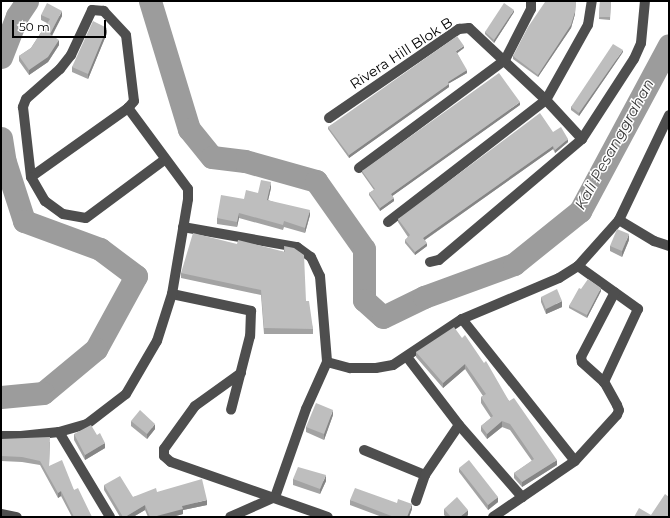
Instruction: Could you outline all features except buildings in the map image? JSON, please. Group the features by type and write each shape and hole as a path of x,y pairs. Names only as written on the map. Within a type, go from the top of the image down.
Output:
{"street":[{"path":"359,168 505,60 531,9 531,1"},
{"path":"388,222 546,100 588,25 592,1"},
{"path":"430,262 439,260 582,139 634,59 644,31 645,1"},
{"path":"31,177 128,108 135,95 126,35 104,12 92,10 71,55 60,69 26,99 22,107 31,177 44,201 63,214 86,218 164,160"},
{"name":"Rivera Hill Blok B","path":"329,118 459,29 469,28 505,60 546,100 582,139"},
{"path":"1,436 21,436 59,432 87,424 126,394 157,341 172,294 188,189 164,160 128,108"},
{"path":"327,362 350,368 376,368 393,365 462,318 559,278 578,266 619,220 669,114"},
{"path":"619,220 654,241 669,246"},
{"path":"183,228 297,247 311,257 320,276 327,362 306,409 275,497 230,517"},
{"path":"578,266 635,305 638,314 604,382"},
{"path":"493,517 575,461 619,410 604,382 582,362 581,357 615,292"},
{"path":"172,294 251,311 250,336 231,410"},
{"path":"462,318 575,461"},
{"path":"406,357 459,425 522,497"},
{"path":"241,373 195,406 164,449 164,456 171,462 275,497 328,517"},
{"path":"416,500 425,475 459,425"},
{"path":"59,432 110,517"},
{"path":"364,450 425,475"},
{"path":"1,514 17,517"}],"waterway":[{"name":"Kali Pesanggrahan","path":"1,57 17,16 27,1"},
{"name":"Kali Pesanggrahan","path":"150,1 189,129 212,157 245,161 316,181 364,249 364,300 383,317 424,297 514,264 580,211 669,45"},
{"name":"Kali Pesanggrahan","path":"1,138 5,162 24,221 100,249 136,276 96,349 43,393 1,397"}]}
